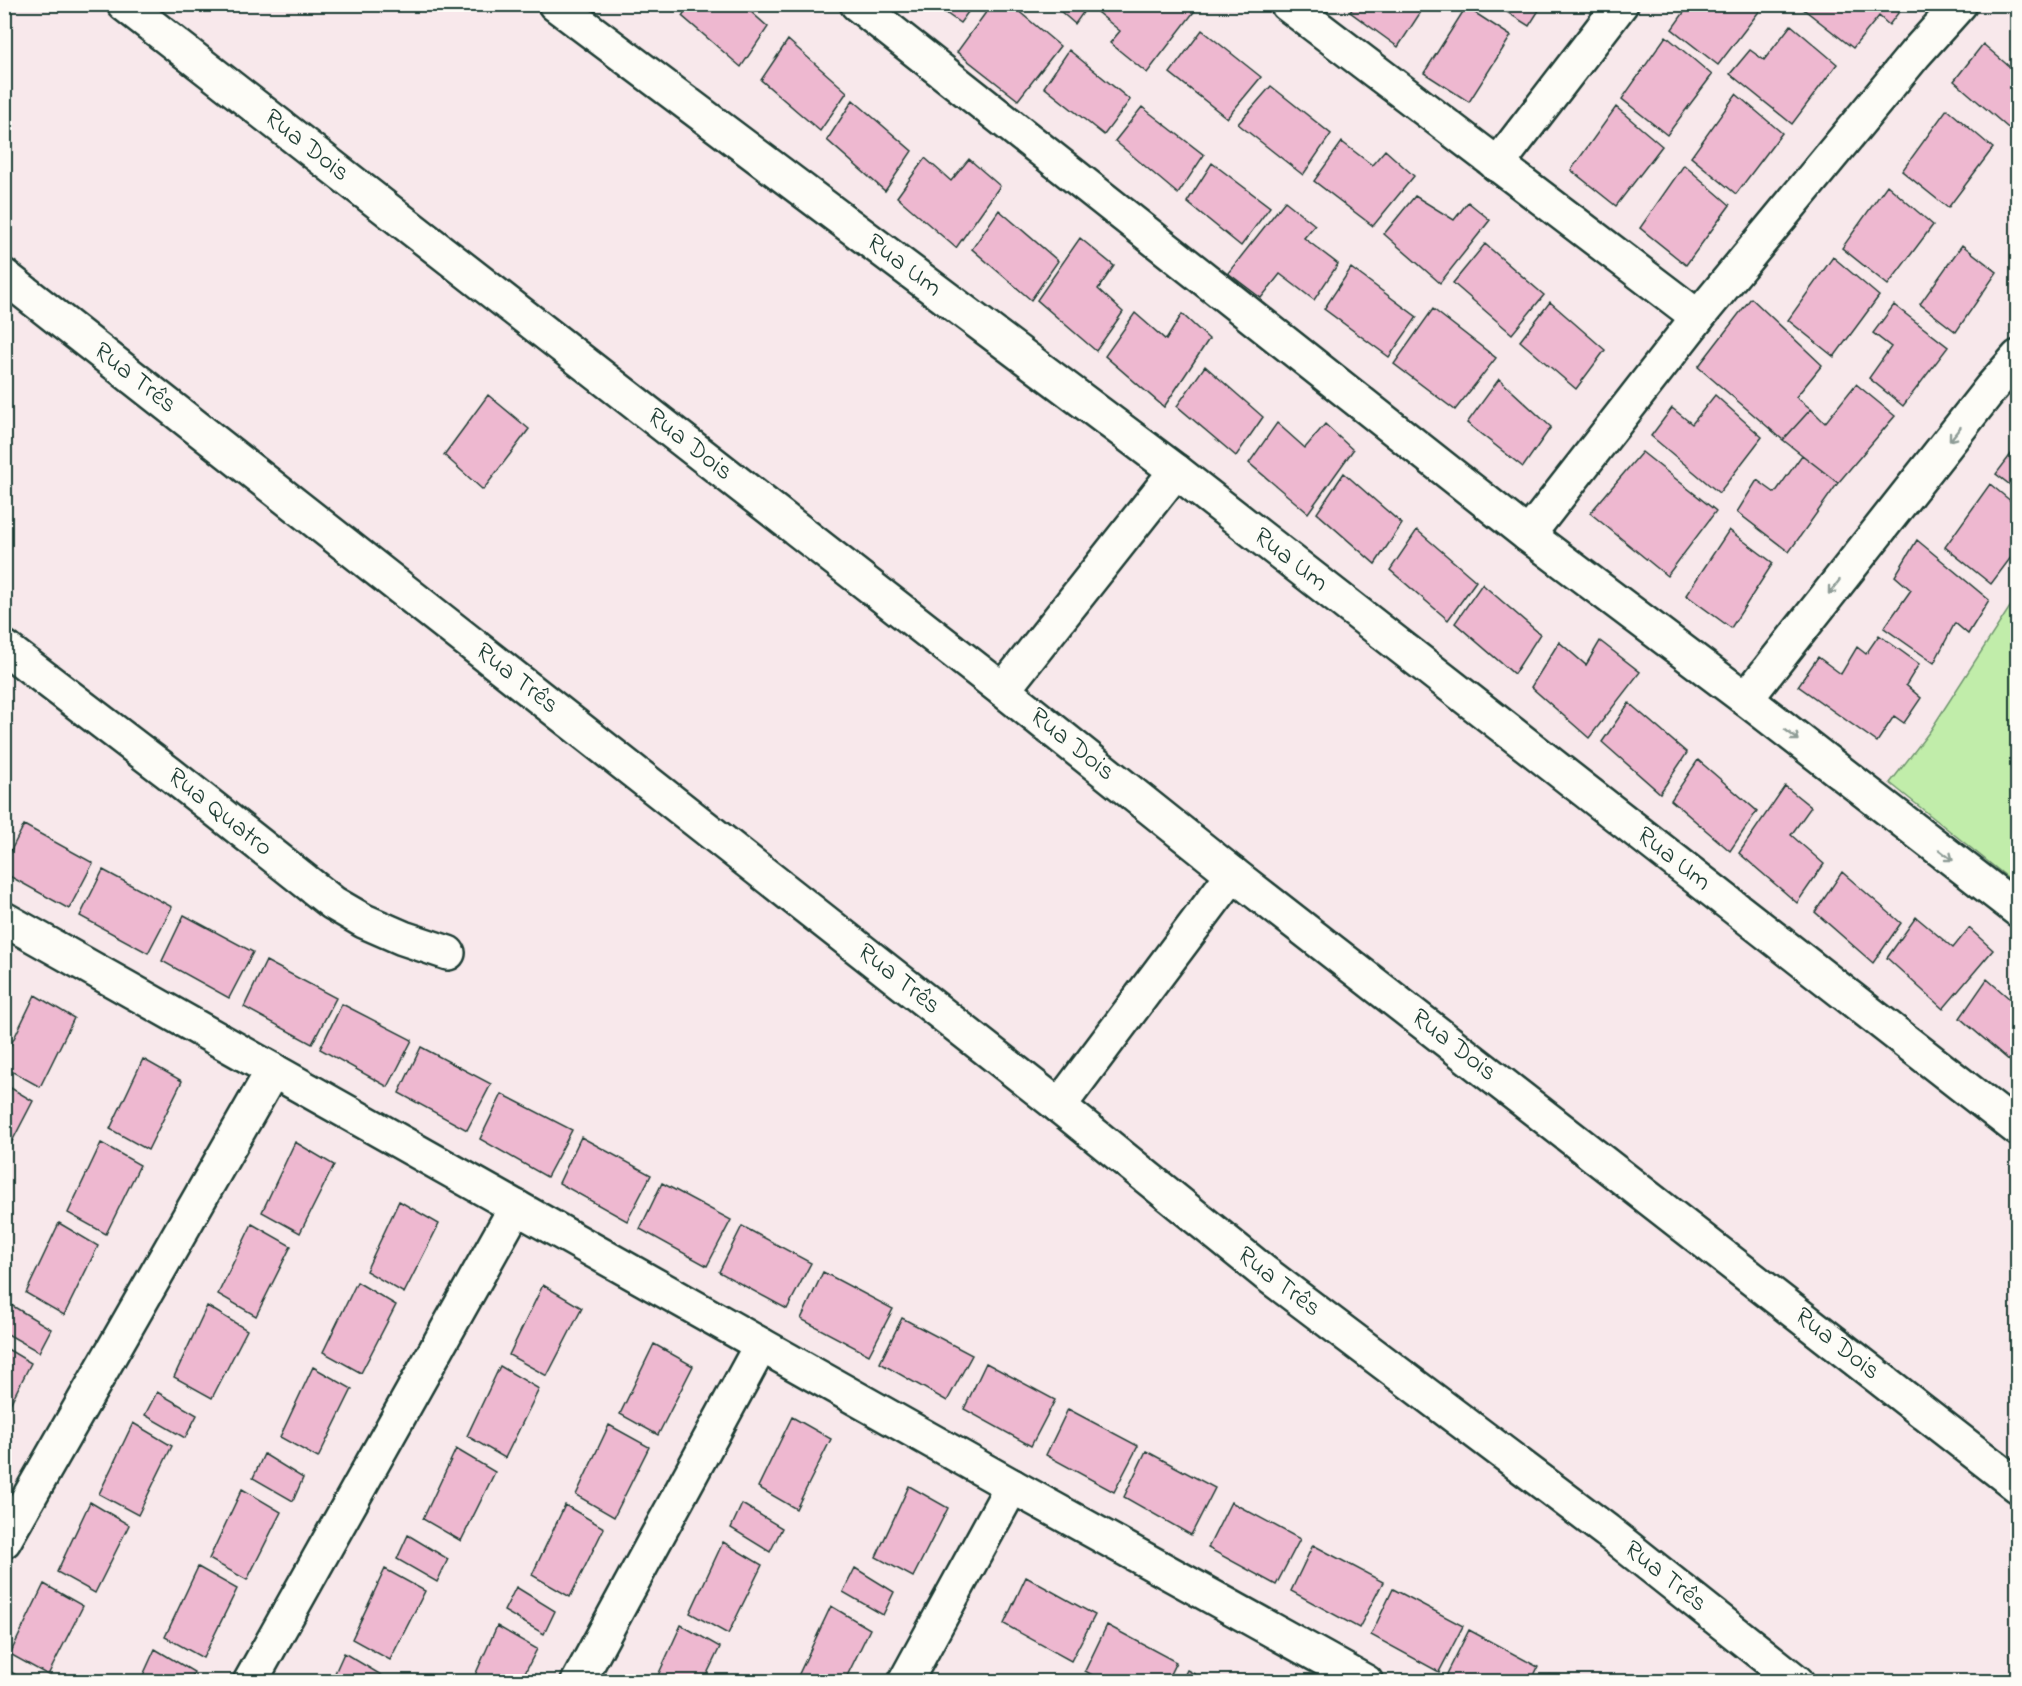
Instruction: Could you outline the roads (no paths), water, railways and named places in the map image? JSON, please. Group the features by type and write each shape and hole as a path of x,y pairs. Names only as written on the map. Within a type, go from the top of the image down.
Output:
{"street":[{"name":"Rua Dois","path":"124,4 2018,1486"},
{"name":"Rua Um","path":"555,4 1176,471 2018,1129"},
{"path":"857,4 1528,535 1746,699 2018,910"},
{"path":"1287,4 1698,317"},
{"path":"1497,165 1621,4"},
{"path":"1528,535 1698,317 1915,54 1960,4"},
{"name":"Rua Três","path":"4,276 1059,1106 1265,1273 1607,1531 1797,1682"},
{"path":"1746,699 1991,388 2018,357"},
{"path":"1003,690 1176,471"},
{"name":"Rua Quatro","path":"4,647 170,773 333,903 384,930 448,953"},
{"path":"1059,1106 1233,874"},
{"path":"4,919 1012,1486 1366,1682"},
{"path":"4,1541 273,1070"},
{"path":"250,1682 516,1207"},
{"path":"579,1682 761,1345"},
{"path":"905,1682 1012,1486"}]}
